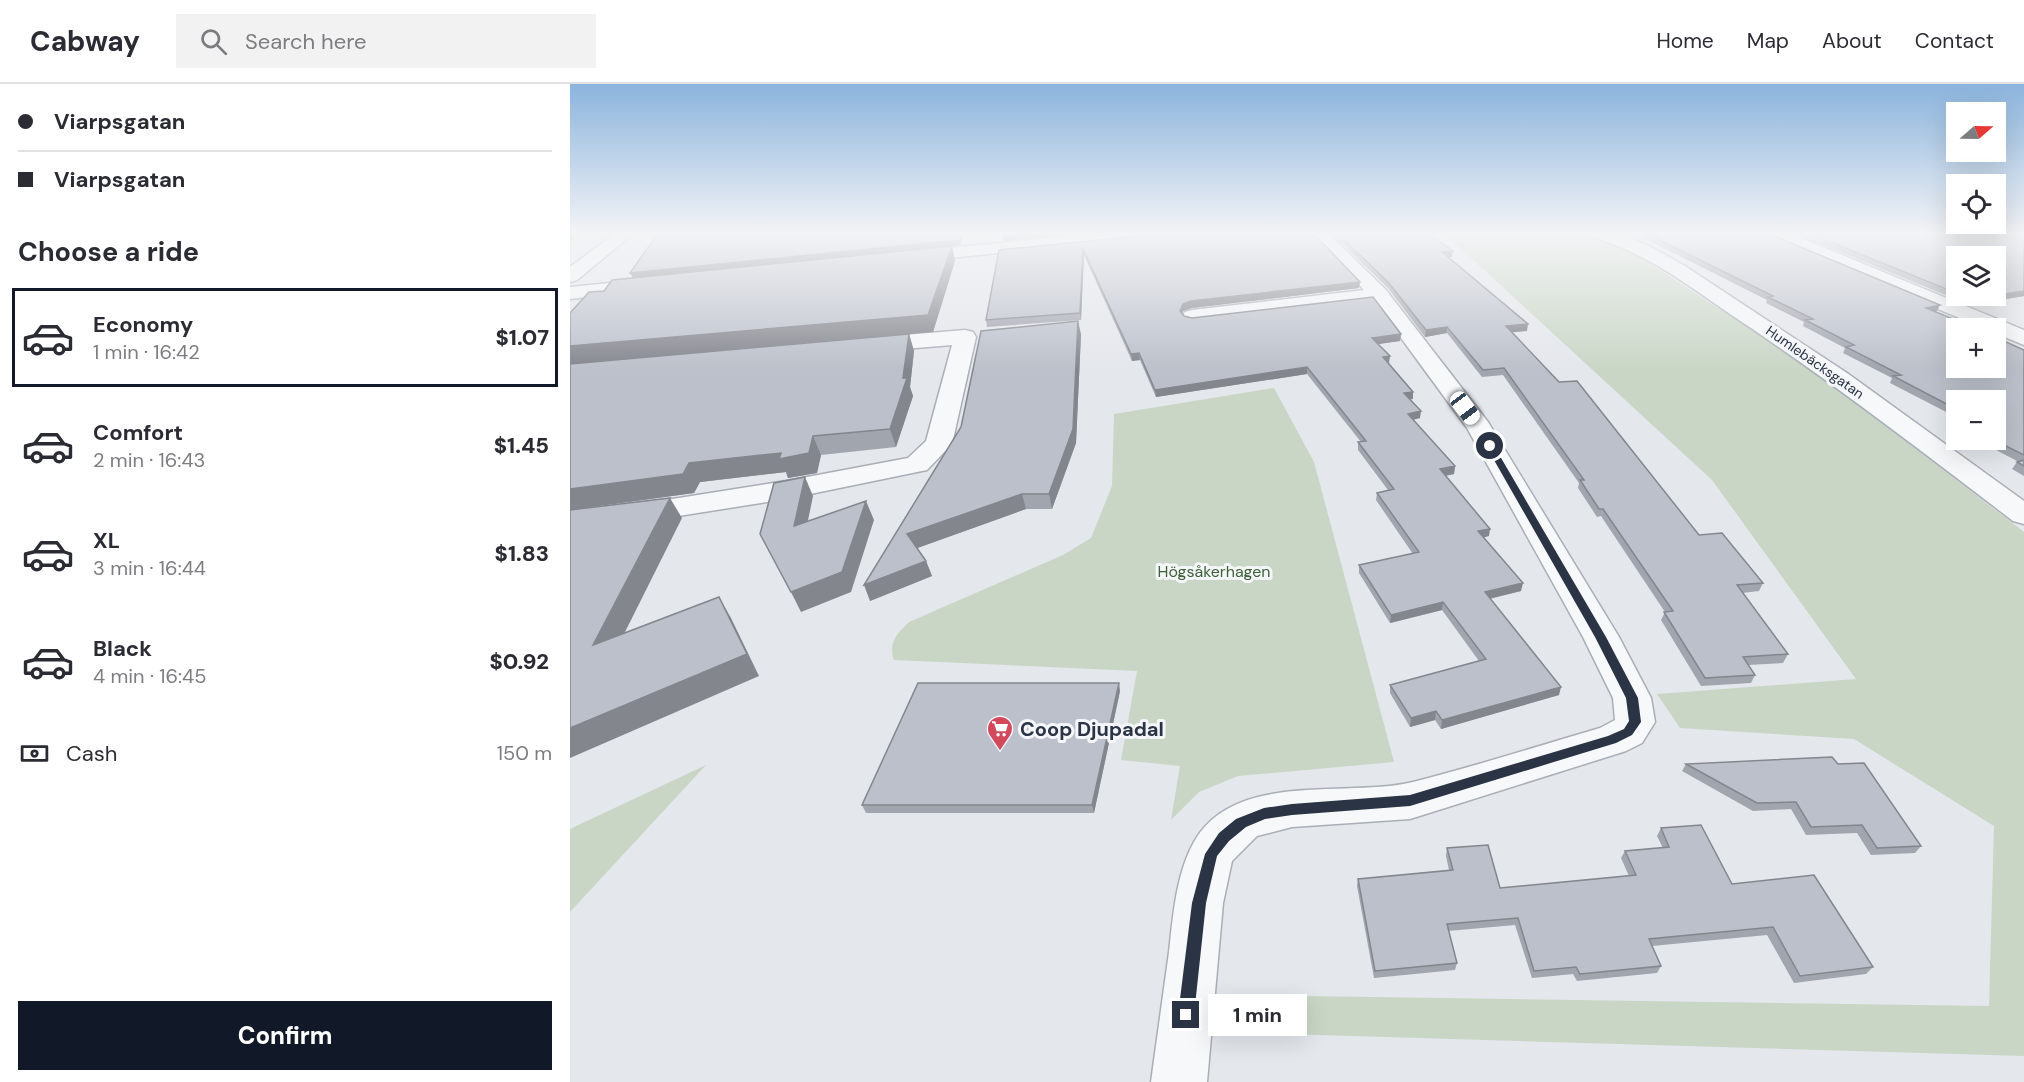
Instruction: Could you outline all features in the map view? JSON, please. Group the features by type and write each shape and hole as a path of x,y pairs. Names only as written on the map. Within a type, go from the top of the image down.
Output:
{"street":[{"path":"1179,1082 1199,903 1211,854 1224,837 1241,823 1264,814 1292,810 1410,801 1612,740 1628,732 1635,722 1632,698 1600,637 1479,427 1379,294 1364,279"},
{"name":"Humlebäcksgatan","path":"1690,279 1818,361 2024,515"},
{"path":"1883,279 2024,338"},
{"path":"570,293 673,282"},
{"path":"1192,316 1379,294"},
{"path":"570,521 628,515 764,493 917,464 939,444 976,336 842,348"}],"green space":[{"path":"1493,279 1673,279 1809,367 2024,532 2024,1056 1250,1033 1240,995 1989,1006 1994,826 1854,739 1680,728 1657,694 1856,679 1712,480"},
{"name":"Högsåkerhagen","path":"1274,388 1314,462 1394,762 1238,776 1199,792 1171,820 1180,766 1121,760 1137,671 894,660 893,643 909,622 1063,555 1091,538 1112,486 1114,414"},
{"path":"706,765 570,912 570,829"}],"building":[{"path":"941,279 928,315 570,346 570,313 589,292 604,291 612,280"},
{"path":"994,279 1082,279 1080,313 986,320"},
{"path":"1097,279 1357,279 1360,282 1191,301 1183,304 1180,311 1184,316 1192,318 1373,297 1401,334 1372,338 1390,356 1383,357 1413,392 1404,393 1421,411 1408,414 1455,466 1440,469 1490,529 1478,531 1523,583 1485,592 1561,687 1442,720 1436,711 1411,718 1390,685 1486,659 1443,602 1391,615 1359,565 1419,552 1377,493 1394,489 1358,442 1366,441 1307,367 1155,390 1139,353 1131,354"},
{"path":"1384,279 1474,279 1528,324 1506,326 1559,382 1577,381 1699,535 1722,533 1763,583 1737,585 1788,654 1743,657 1755,675 1705,678 1664,612 1673,611 1603,509 1599,509 1580,480 1584,480 1504,368 1483,370 1447,327 1426,330"},
{"path":"1738,279 1877,279 1940,305 1926,308 1950,318 1946,318 1946,378 2006,378 2006,342 2024,350 2024,455 2006,446 2006,390 1946,390 1946,404 1893,376 1901,375 1846,347 1854,345 1805,320 1813,319 1768,297 1773,296"},
{"path":"1921,279 1946,279 1946,289"},
{"path":"2006,279 2024,279 2024,291 2006,294"},
{"path":"1078,321 1073,429 1049,494 1022,494 907,534 926,561 864,585 961,427 981,331"},
{"path":"909,334 903,378 907,378 890,429 813,436 809,453 779,459 781,453 689,463 683,474 570,489 570,364"},
{"path":"805,477 794,526 866,501 842,572 791,592 760,534 774,483"},
{"path":"670,498 593,645 719,597 747,654 570,728 570,510"},
{"name":"Coop Djupadal","path":"918,683 1119,683 1092,805 862,805"},
{"path":"1832,757 1838,764 1864,763 1921,846 1877,848 1862,825 1811,827 1796,802 1757,803 1686,764"},
{"path":"1701,825 1732,884 1814,875 1873,967 1800,976 1773,927 1649,939 1661,966 1580,974 1576,967 1534,971 1518,918 1447,924 1457,963 1375,971 1358,879 1453,870 1447,848 1488,845 1500,888 1636,875 1625,851 1669,847 1661,828"}],"place":[{"name":"Coop Djupadal","path":"1000,752"}],"route":[{"path":"1186,1015 1199,903 1211,854 1224,837 1241,823 1264,814 1292,810 1356,807 1410,801 1612,740 1628,732 1635,722 1632,698 1600,637 1490,446"}]}
